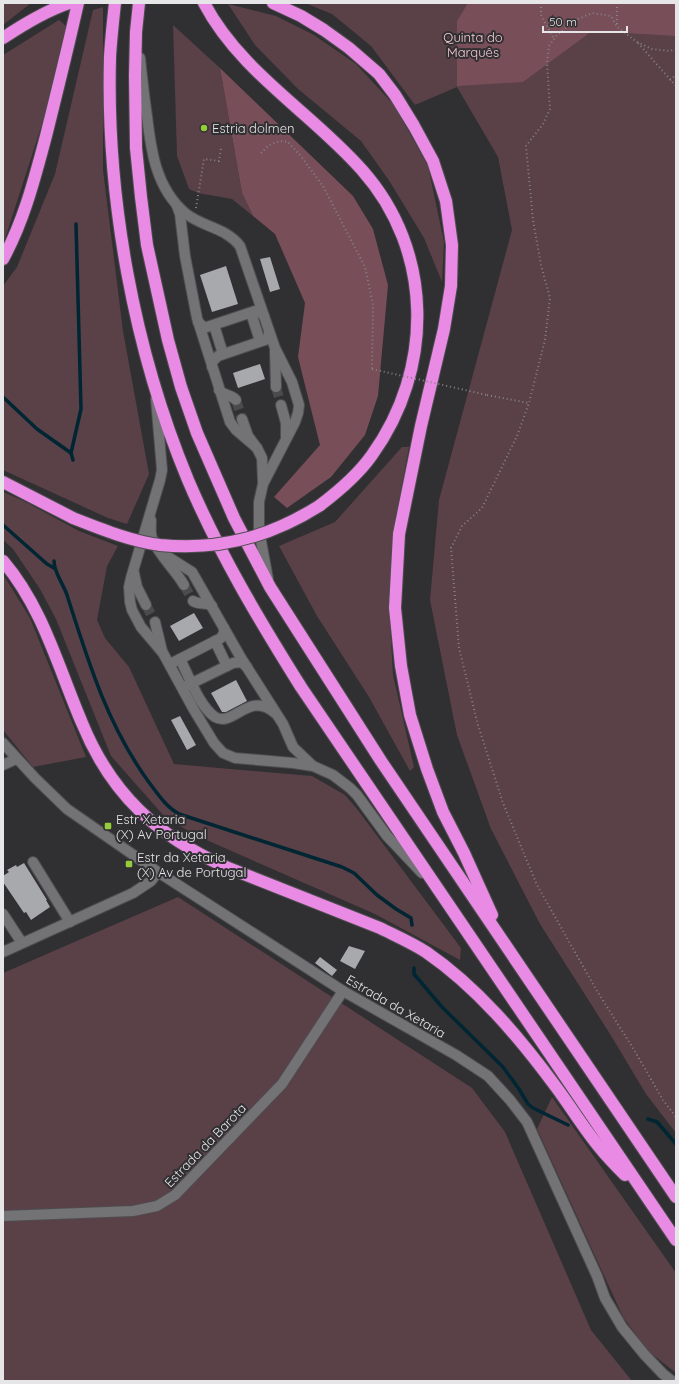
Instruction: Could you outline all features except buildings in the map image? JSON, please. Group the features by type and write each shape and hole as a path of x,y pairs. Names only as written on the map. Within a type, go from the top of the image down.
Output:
{"highway":[{"path":"3,38 22,25 44,13 69,3"},
{"path":"3,258 21,220 33,185 78,3"},
{"path":"115,3 110,57 110,106 116,192 125,263 135,309 156,389 171,435 188,479 228,564 251,606 318,713 676,1240"},
{"path":"139,3 136,32 136,125 141,197 147,245 168,340 181,387 197,433 234,518 270,587 381,762 676,1197"},
{"path":"3,482 73,518 114,534 159,545 208,546 232,543 278,529 319,506 338,491 356,474 371,456 384,437 403,399 412,370 416,346 418,323 417,301 414,277 408,254 390,210 363,171 330,137 258,74 242,57 219,28 204,3"},
{"path":"274,3 301,16 324,30 349,48 379,74 395,95 433,161 446,201 452,245 450,286 444,329 421,426 399,534 395,608 401,666 410,715 427,769 443,812 464,853 507,947"},
{"path":"3,560 13,573 39,615 82,724 103,765 116,785 148,819 166,834 206,858 380,928 426,952 447,968 474,992 510,1030 556,1087 599,1148 651,1203"}],"street":[{"path":"136,32 149,135 158,174 168,193 186,214 231,236 240,246 275,348 292,382 299,405 296,417 263,484 259,502 259,530 270,587"},
{"path":"175,202 180,214 185,256 198,322 219,390 232,426 257,448"},
{"path":"198,322 204,327 258,311 264,316"},
{"path":"251,313 260,342"},
{"path":"214,325 222,354"},
{"path":"212,367 214,358 260,342 268,338 270,332"},
{"path":"275,348 276,387"},
{"path":"156,389 162,470 129,587 132,610 145,632 163,653 194,710 214,743 223,752 235,758 313,766"},
{"path":"219,390 223,394 233,397 236,400"},
{"path":"281,406 286,423 287,434 285,441"},
{"path":"242,419 248,436 262,458 263,484"},
{"path":"151,508 152,538 158,549 184,585"},
{"path":"158,549 192,572 247,667 286,730 293,747 313,766 333,776 350,788 364,804 387,836 435,886"},
{"path":"134,569 137,587 146,604"},
{"path":"193,601 196,604 206,604 212,606"},
{"path":"155,622 163,653"},
{"path":"173,670 173,663 224,635 224,628"},
{"path":"215,641 227,666"},
{"path":"180,659 192,684 206,707 219,719 226,719 253,706 268,708 276,714"},
{"path":"180,683 185,686 192,684 237,662 241,662 247,667"},
{"name":"Estrada da Xetaria","path":"3,743 16,759 68,809 158,872 343,992 456,1055 488,1076 510,1100 527,1122 597,1276 605,1298 622,1327 644,1354 663,1374 672,1381"},
{"path":"3,765 16,759"},
{"path":"33,862 70,922"},
{"path":"3,952 133,893 151,881 158,872"},
{"path":"3,914 22,943"},
{"name":"Estrada da Barota","path":"3,1216 133,1211 157,1206 174,1196 282,1084 343,992"}],"path":[{"path":"542,3 541,14 554,39"},
{"path":"617,3 617,27"},
{"path":"676,49 670,51 652,49 637,42 617,27 610,16 592,13 574,21 554,39 549,46 547,62 550,109 542,124 526,146 533,220 541,264 550,298 545,340 529,403 517,436 482,508 462,526 451,548 458,648 478,725 503,804 537,886 597,991 633,1048 663,1100 676,1117"},
{"path":"637,42 676,86"},
{"path":"670,80 676,75"},
{"path":"261,153 269,145 280,141 288,142 300,155 323,186 344,226 365,267 373,305 372,369 529,403"},
{"path":"194,218 204,159 219,161 221,148"}],"green space":[{"path":"3,3 31,3 3,25"},
{"path":"305,3 676,3 676,1133 646,1094 540,924 491,829 457,735 430,600 439,500 512,230 498,157 457,87 415,105 371,46 332,14"},
{"name":"Quinta do Marquês","path":"468,3 676,3 676,36 592,31 523,82 457,86 457,21"},
{"path":"228,4 276,16 314,35 356,64 394,105 428,166 444,242 442,282 424,238 390,182 361,141 298,89 255,45"},
{"path":"103,7 103,170 123,331 149,474 127,524 108,518 3,470 3,286 17,267 55,174 93,10"},
{"path":"59,20 66,26 43,121 3,245 3,55"},
{"path":"173,25 220,68 242,193 253,216 232,199 198,193 189,189 177,156"},
{"path":"220,68 353,196 373,229 388,285 378,396 365,435 331,477 287,508 274,497 320,445 298,357 305,303 275,234 253,216 242,193"},
{"path":"402,447 409,447 394,527 389,605 393,675 414,767 410,771 369,697 317,616 279,546 335,522"},
{"path":"3,492 24,501 79,531 118,546 107,566 97,620 105,638 129,667 174,764 312,776 345,795 461,948 460,960 375,914 195,835 164,816 111,756 56,619 40,589 13,549 3,540"},
{"path":"3,574 30,618 86,757 33,767 3,730"},
{"path":"178,897 472,1088 505,1132 591,1330 632,1381 3,1381 3,973"},
{"path":"552,1097 676,1273 676,1373 647,1350 623,1317 537,1129"}],"waterway":[{"path":"71,453 81,409 76,224"},
{"path":"3,397 37,429 71,453 73,460"},
{"path":"3,525 47,564 54,568"},
{"path":"54,561 55,570 67,595 91,668 110,715 134,759 148,781 166,804 179,814 342,867 354,873 377,895 411,918 412,925"},
{"path":"414,968 414,974 441,1006 503,1067 528,1104 533,1108 568,1125"},
{"path":"648,1119 657,1122 676,1144"}],"tunnel":[{"path":"276,387 281,405"},
{"path":"236,400 242,419"},
{"path":"184,585 193,601"},
{"path":"146,605 155,622"}],"place":[{"name":"Estria dolmen","path":"204,128"},
{"name":"Estr Xetaria (X) Av Portugal","path":"108,826"},
{"name":"Estr da Xetaria (X) Av de Portugal","path":"129,864"}]}
